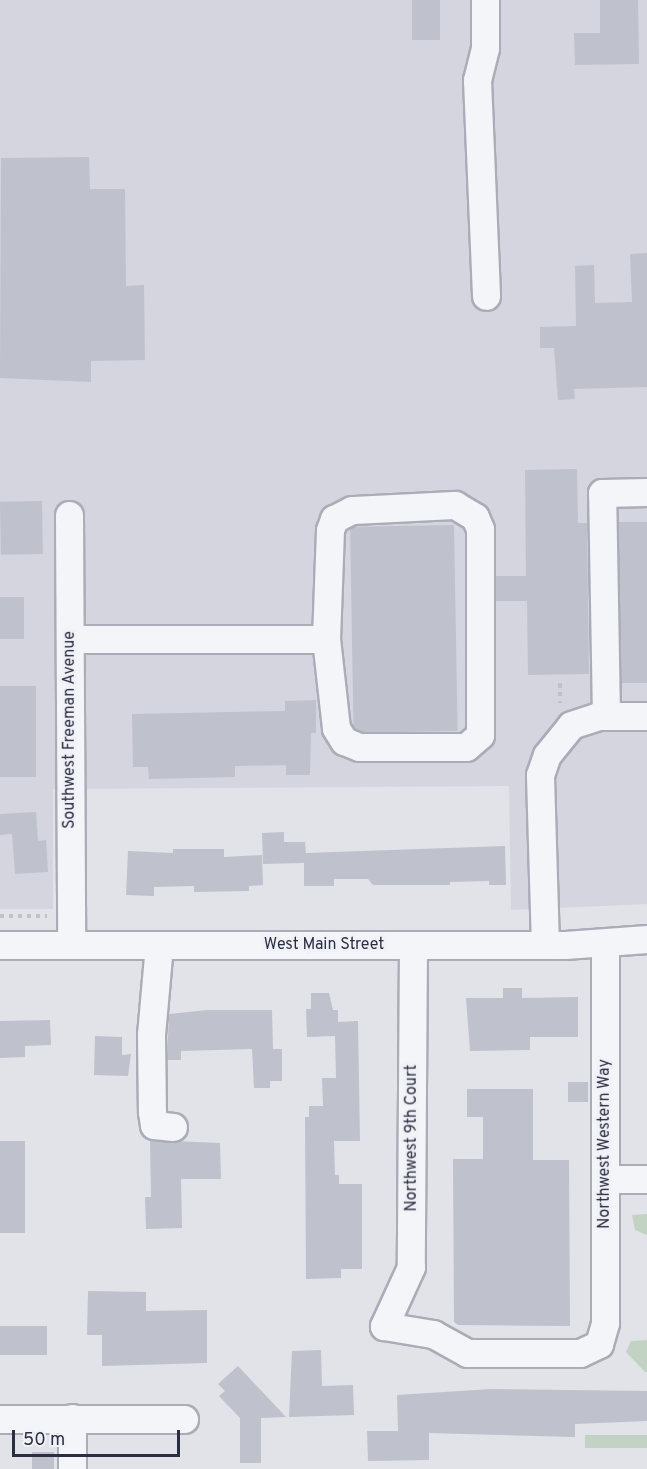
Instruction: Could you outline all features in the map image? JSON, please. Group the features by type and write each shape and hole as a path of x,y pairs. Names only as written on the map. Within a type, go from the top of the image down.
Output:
{"street":[{"path":"485,0 485,48 477,80 486,296"},
{"path":"606,716 602,493 647,492"},
{"path":"456,505 476,517 480,529 480,735 475,743 466,747 359,747 344,741 336,728 326,639 330,530 342,513 456,505"},
{"name":"Southwest Freeman Avenue","path":"69,515 71,945"},
{"path":"70,639 326,639"},
{"path":"545,945 540,775 547,755 571,725 606,716 647,716"},
{"name":"West Main Street","path":"0,945 545,945 605,944 647,939"},
{"name":"Northwest Western Way","path":"599,1344 606,1323 605,944"},
{"path":"159,945 151,1034 152,1112 154,1125 173,1127"},
{"name":"Northwest 9th Court","path":"412,945 411,1267 384,1326 433,1334 467,1353 580,1353 599,1344"},
{"path":"605,1179 647,1179"},
{"path":"72,1418 72,1469"},
{"path":"0,1419 184,1419"}],"path":[{"path":"560,683 560,702"},
{"path":"0,916 57,916"}],"shaded area":[{"path":"0,0 647,0 647,904 511,910 509,786 53,789 53,909 0,909"}],"green space":[{"path":"647,1214 647,1235 635,1230 632,1215"},
{"path":"647,1340 647,1372 645,1372 626,1352 631,1341"},
{"path":"585,1435 647,1435 647,1448 585,1448"}],"building":[{"path":"412,0 440,0 440,40 412,40"},
{"path":"600,0 638,0 639,64 575,65 574,33 600,33"},
{"path":"89,157 90,189 125,189 126,286 144,285 145,360 91,361 91,382 0,378 1,158"},
{"path":"647,253 647,387 574,389 575,399 558,400 554,348 540,348 540,327 576,326 575,266 594,265 595,303 632,302 630,254"},
{"path":"577,469 578,523 587,523 589,674 528,675 527,601 496,601 496,576 526,576 525,470"},
{"path":"42,501 43,554 1,555 0,502"},
{"path":"618,522 647,522 647,683 618,683"},
{"path":"454,525 458,731 354,733 350,527"},
{"path":"0,597 24,597 24,639 0,639"},
{"path":"0,686 36,686 36,777 0,777"},
{"path":"316,700 316,733 311,733 310,775 286,775 286,765 235,766 235,777 149,779 148,767 133,767 132,714 285,711 285,701"},
{"path":"36,812 38,841 46,840 48,872 15,874 12,834 0,835 0,814"},
{"path":"284,832 284,842 305,842 306,853 505,846 506,885 489,885 489,881 450,882 450,885 373,885 368,879 334,879 334,886 304,886 304,863 263,864 262,833"},
{"path":"173,849 224,849 224,857 262,855 263,885 249,886 249,891 194,892 194,886 154,887 154,896 126,895 128,851 173,853"},
{"path":"503,988 522,988 522,998 578,997 578,1037 530,1037 530,1050 470,1051 466,998 503,998"},
{"path":"311,993 329,993 333,1010 338,1010 338,1022 358,1021 360,1141 334,1141 335,1175 339,1175 339,1184 362,1184 362,1269 341,1269 341,1278 306,1279 305,1117 309,1117 309,1106 323,1106 322,1078 336,1078 335,1036 307,1037 306,1009 311,1009"},
{"path":"208,1010 272,1010 273,1049 282,1049 282,1081 270,1081 270,1088 254,1088 252,1049 181,1051 181,1060 167,1060 169,1014"},
{"path":"50,1020 51,1045 25,1046 25,1057 0,1058 0,1021"},
{"path":"95,1036 122,1037 122,1055 131,1054 128,1076 94,1075"},
{"path":"568,1082 588,1082 588,1102 568,1102"},
{"path":"467,1089 533,1089 533,1160 569,1160 570,1326 458,1325 454,1322 453,1159 483,1159 483,1117 467,1117"},
{"path":"150,1140 220,1143 221,1179 181,1179 182,1228 146,1229 145,1197 151,1197"},
{"path":"0,1141 25,1141 25,1233 0,1233"},
{"path":"88,1291 146,1292 146,1311 207,1310 207,1363 102,1366 102,1335 87,1335"},
{"path":"0,1326 47,1326 47,1355 0,1355"},
{"path":"321,1350 322,1386 353,1385 354,1415 289,1417 292,1351"},
{"path":"238,1366 286,1417 261,1418 261,1463 240,1463 240,1418 219,1396 225,1391 218,1384"},
{"path":"491,1389 647,1391 647,1421 575,1424 575,1437 429,1433 429,1460 368,1461 367,1431 398,1431 397,1395"},
{"path":"32,1452 54,1452 54,1469 32,1469"}]}
